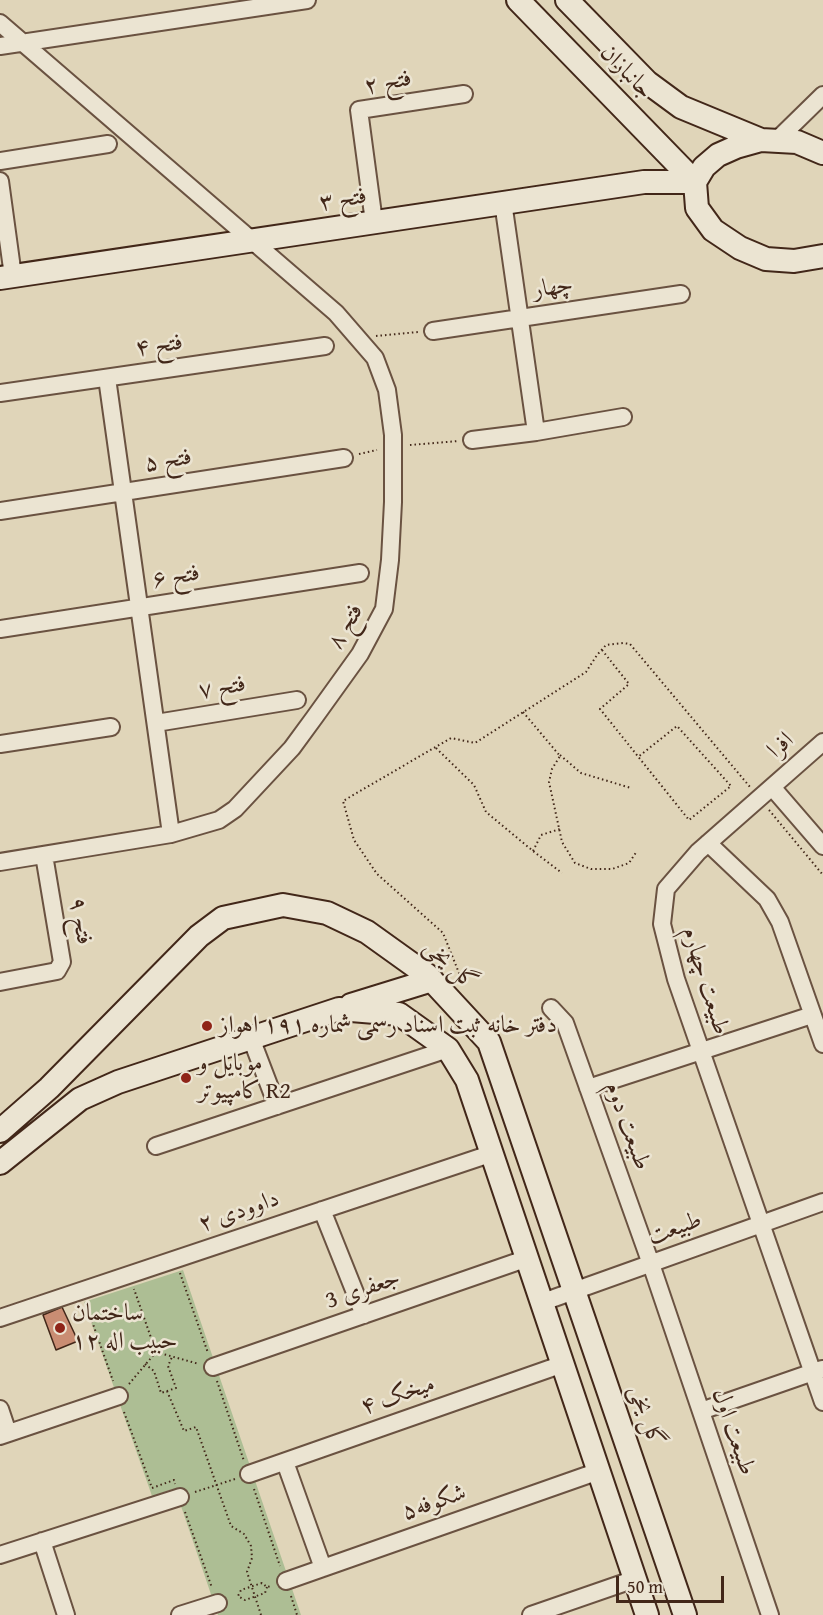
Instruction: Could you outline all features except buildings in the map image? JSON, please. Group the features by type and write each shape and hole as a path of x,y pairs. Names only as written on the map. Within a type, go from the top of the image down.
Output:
{"street":[{"path":"0,46 211,7 307,0"},
{"name":"جانبازان","path":"518,0 695,182"},
{"name":"جانبازان","path":"567,0 647,82 681,107 769,140"},
{"name":"فتح ۸","path":"0,23 336,313 375,358 387,390 393,435 393,502 390,560 384,609 360,654 292,748 243,801 219,820 171,834 0,862"},
{"name":"فتح ۲","path":"374,222 359,110 464,94"},
{"path":"769,140 823,96"},
{"path":"823,153 797,142 769,140 736,147 718,155 704,167 695,182 698,208 713,230 740,248 766,259 794,261 823,255"},
{"path":"0,161 108,144"},
{"path":"0,181 7,277"},
{"name":"فتح ۳","path":"7,277 644,182 695,182"},
{"path":"503,202 536,432"},
{"name":"چهار","path":"433,331 681,294"},
{"name":"فتح ۴","path":"0,393 325,346"},
{"path":"107,378 171,834"},
{"path":"472,440 623,417"},
{"name":"فتح ۵","path":"0,511 344,458"},
{"name":"فتح ۶","path":"0,629 360,573"},
{"name":"فتح ۷","path":"156,723 297,700"},
{"path":"0,744 111,727"},
{"name":"افرا","path":"765,793 823,742"},
{"path":"765,793 823,846"},
{"name":"طبیعت چهارم","path":"765,793 708,843 666,889 662,924 676,979 762,1223 818,1371 823,1402"},
{"path":"708,843 767,899 780,922 823,1044"},
{"name":"فتح ۹","path":"0,982 57,971 62,962 44,855"},
{"name":"گل یخی","path":"0,1131 49,1088 199,936 223,918 283,905 327,913 367,932 432,980 489,1042 575,1291 677,1613"},
{"path":"0,1163 80,1099 118,1082 432,980"},
{"name":"طبیعت دوم","path":"551,1008 565,1023 651,1264"},
{"path":"339,1009 399,1014 448,1049 467,1080 648,1615"},
{"path":"588,1088 812,1016"},
{"path":"251,1038 277,1106"},
{"path":"156,1146 448,1049"},
{"name":"داوودی ۲","path":"0,1318 493,1153"},
{"name":"طبیعت","path":"543,1302 823,1202"},
{"path":"322,1210 364,1315"},
{"name":"3 جعفری","path":"213,1367 528,1258"},
{"name":"طبیعت اول","path":"651,1264 770,1615"},
{"name":"میخک ۴","path":"249,1474 563,1364"},
{"path":"701,1411 818,1371"},
{"path":"0,1409 4,1435 119,1396"},
{"path":"285,1462 323,1568"},
{"name":"شکوفه۵","path":"286,1581 599,1471"},
{"path":"0,1556 180,1497"},
{"path":"42,1541 66,1615"},
{"path":"531,1615 636,1579"},
{"path":"180,1615 218,1603"}],"path":[{"path":"461,978 443,933 377,874 354,840 343,801 451,738 475,743 586,672 606,645 630,644 765,793 823,875"},
{"path":"602,650 629,684 600,709 638,757 689,820 730,786 677,726 638,757"},
{"path":"523,712 558,753 580,773 631,788"},
{"path":"436,747 474,785 486,812 562,873"},
{"path":"558,753 560,756 552,769 549,782 562,842 575,863 591,869 612,869 629,863 637,851"},
{"path":"533,851 541,835 560,829"},
{"path":"175,1259 297,1615"},
{"path":"129,1275 156,1352"},
{"path":"81,1290 152,1488 174,1480 218,1603"},
{"path":"156,1352 213,1367"},
{"path":"119,1396 156,1352"},
{"path":"145,1364 154,1371 161,1393 176,1388 168,1366 172,1356"},
{"path":"167,1391 184,1431 196,1427 231,1526 244,1534 251,1546 252,1558 247,1572 261,1615"},
{"path":"180,1497 249,1474"},
{"path":"262,1583 267,1587 265,1593 255,1597 245,1600 238,1596 242,1590 262,1583"}],"green space":[{"path":"183,1270 301,1615 218,1615 173,1489 152,1496 84,1302"}],"place":[{"name":"دفتر خانه ثبت اسناد رسمی شماره ۱۹۱ اهواز","path":"207,1026"},
{"name":"موبایل و کامپیوتر R2","path":"186,1078"},
{"name":"ساختمان حبیب اله ۱۲","path":"60,1328"}]}
